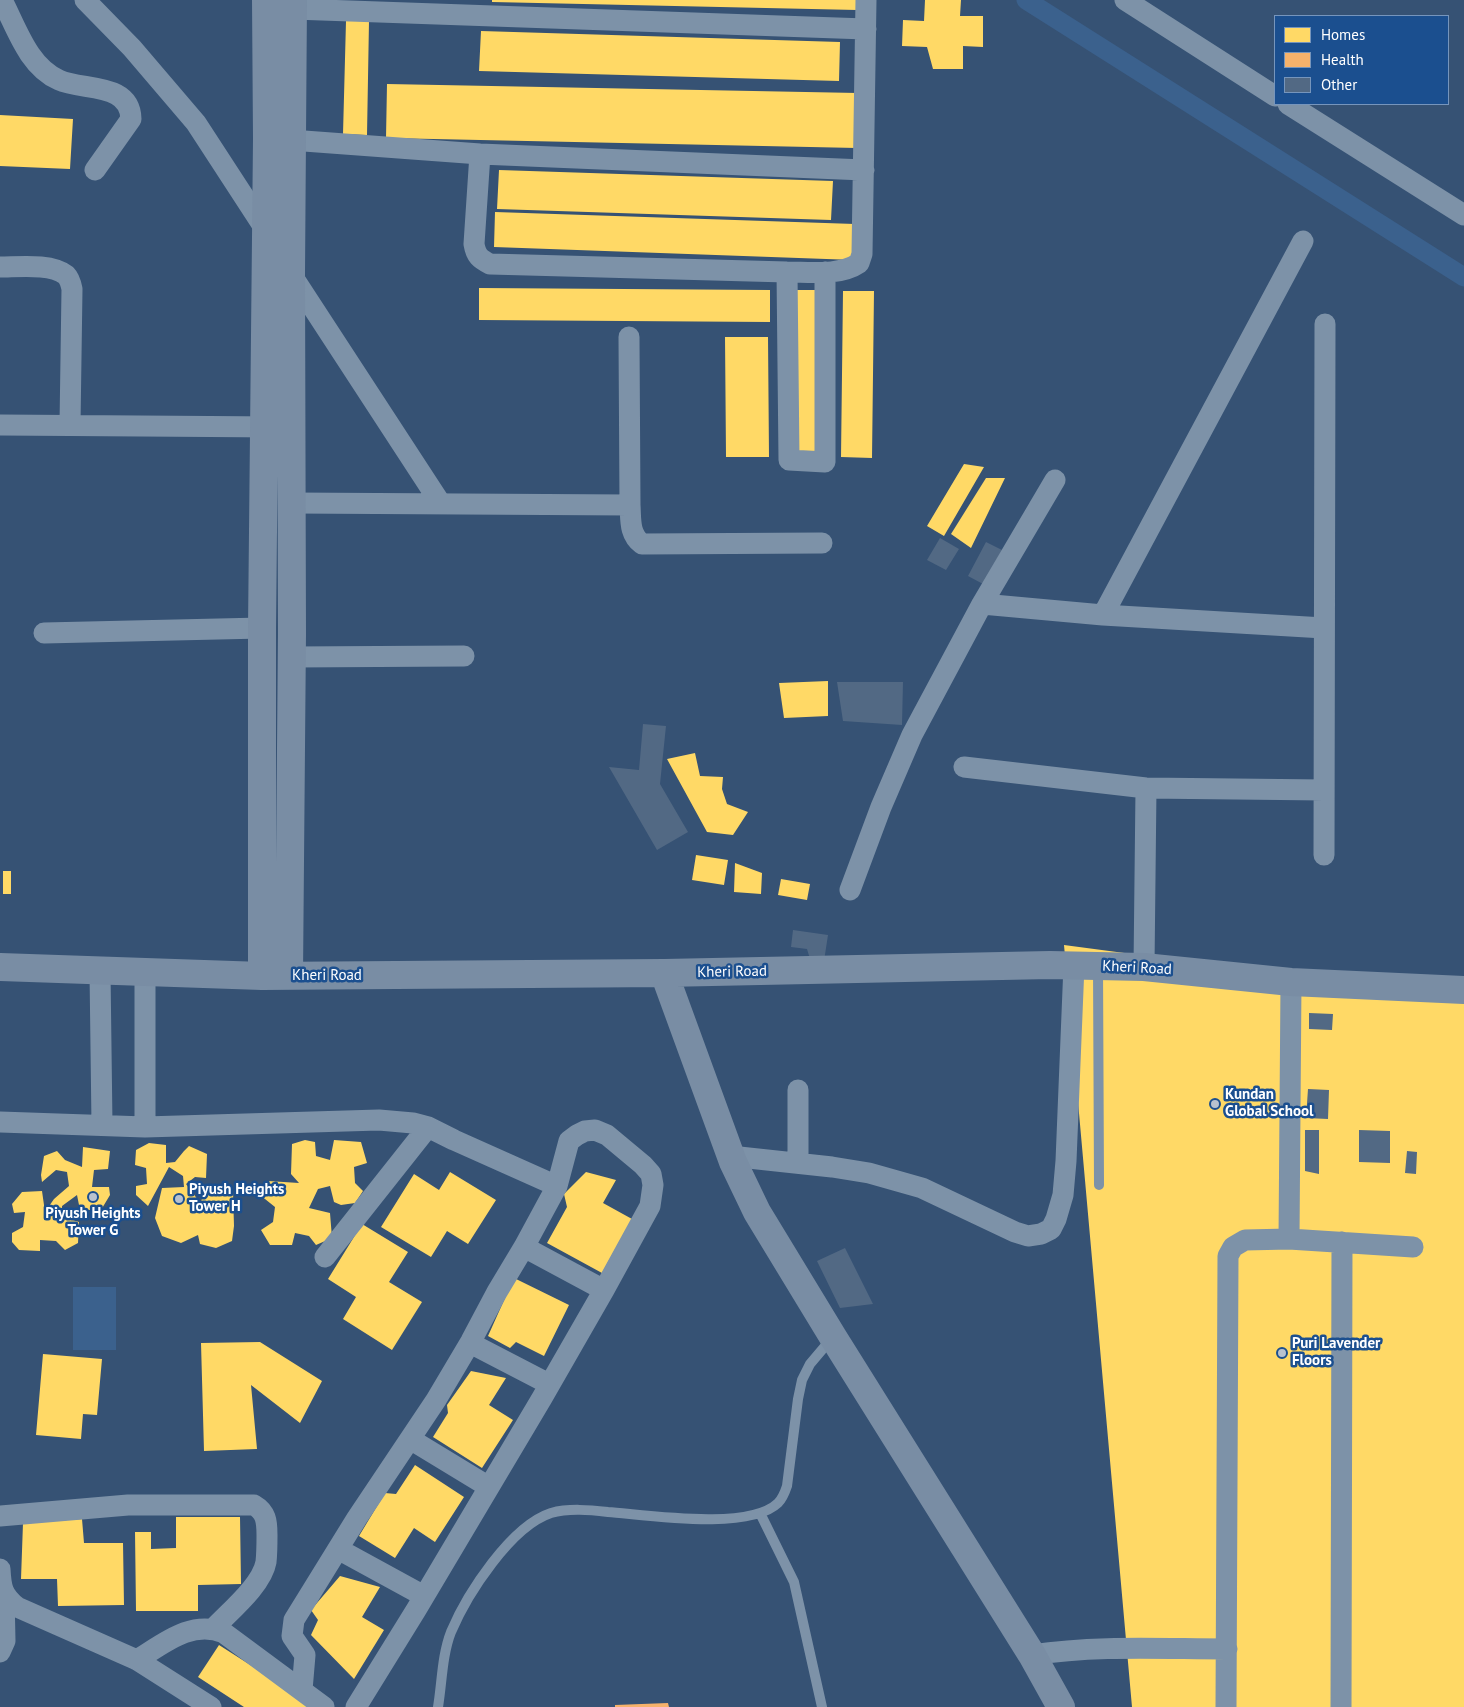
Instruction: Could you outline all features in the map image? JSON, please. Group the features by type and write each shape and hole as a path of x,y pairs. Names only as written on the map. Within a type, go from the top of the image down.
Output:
{"street":[{"path":"2,0 37,65 61,81 104,90 126,102 131,112 131,119 95,170"},
{"path":"85,0 132,48 196,123 265,229"},
{"path":"266,0 291,274 292,657 289,975"},
{"path":"480,154 474,244 475,252 480,259 490,264 787,272 826,272 852,268 860,263 862,254 866,0"},
{"path":"1125,0 1274,95"},
{"path":"262,976 265,229 279,140 293,4 866,29"},
{"path":"1290,105 1464,216"},
{"path":"279,140 480,154 864,170"},
{"path":"1103,615 1303,241"},
{"path":"0,268 56,269 67,276 72,289 70,425"},
{"path":"787,272 789,460 826,462 826,272"},
{"path":"291,274 441,504"},
{"path":"1324,855 1326,324"},
{"path":"629,337 630,505 631,526 636,540 642,544 822,543"},
{"path":"0,425 292,427"},
{"path":"850,890 881,807 912,735 982,604 1055,480"},
{"path":"292,503 630,505"},
{"path":"982,604 1103,615 1324,628"},
{"path":"44,633 262,628"},
{"path":"292,657 464,656"},
{"path":"964,767 1146,788 1324,790"},
{"path":"1144,967 1146,788"},
{"path":"730,1156 869,1173 922,1188 1014,1232 1028,1236 1041,1234 1051,1229 1063,1194 1086,966"},
{"name":"Kheri Road","path":"0,967 262,976 395,976 1086,966 1144,967 1291,982 1464,990"},
{"path":"100,971 102,1125"},
{"path":"146,973 146,1127"},
{"path":"664,973 730,1156 758,1212 833,1337 1032,1655 1061,1707"},
{"path":"1289,1239 1291,982"},
{"path":"798,1090 798,1163"},
{"path":"0,1122 146,1127 379,1120 413,1123 428,1127 557,1186"},
{"path":"325,1257 428,1127"},
{"path":"302,1690 305,1655 292,1636 294,1620 338,1549 436,1400 470,1342 496,1292 524,1247 557,1186 570,1141 585,1131 596,1130 607,1135 643,1164 651,1174 653,1185 650,1206 604,1290 489,1487 356,1707"},
{"path":"1226,1707 1228,1256 1233,1247 1245,1240 1289,1239 1413,1247"},
{"path":"1341,1707 1342,1242"},
{"path":"524,1247 604,1290"},
{"path":"470,1342 549,1384"},
{"path":"410,1439 489,1487"},
{"path":"0,1516 128,1504 254,1505 261,1509 266,1517 264,1567 254,1585 214,1628"},
{"path":"338,1549 424,1596"},
{"path":"0,1569 1,1585 4,1594 17,1607 137,1660 211,1707"},
{"path":"0,1652 5,1641 4,1594"},
{"path":"137,1660 175,1636 195,1629 214,1628 224,1633 324,1707"},
{"path":"1032,1655 1062,1650 1089,1649 1227,1649"}],"lane":[{"path":"1086,966 1099,1185"},
{"path":"438,1707 447,1648 459,1617 481,1578 500,1552 534,1520 552,1512 580,1510 718,1519 741,1518 760,1513 779,1502 787,1486 802,1380 810,1364 833,1337"},
{"path":"760,1513 794,1582 822,1707"}],"water":[{"path":"73,1287 116,1287 116,1350 73,1350"}],"building: Homes":[{"path":"492,0 857,0 857,10 492,2"},
{"path":"925,0 961,0 960,16 983,16 983,47 963,46 963,69 933,69 927,47 902,46 903,20 924,21"},
{"path":"346,21 369,21 367,135 343,134"},
{"path":"481,31 840,42 839,81 479,71"},
{"path":"387,84 858,93 857,148 386,138"},
{"path":"0,115 73,119 70,169 0,166"},
{"path":"499,170 833,181 831,220 497,209"},
{"path":"495,212 855,224 854,260 494,247"},
{"path":"479,288 770,290 770,322 479,320"},
{"path":"790,290 816,290 818,457 792,457"},
{"path":"843,291 874,291 872,458 841,457"},
{"path":"725,337 768,337 769,457 726,457"},
{"path":"964,464 984,467 944,536 927,526"},
{"path":"986,478 1005,478 971,548 951,534"},
{"path":"828,681 828,716 784,718 779,683"},
{"path":"695,753 700,776 723,777 722,789 727,804 748,812 733,835 707,832 667,759"},
{"path":"696,855 728,860 724,885 692,880"},
{"path":"735,863 762,873 761,894 734,892"},
{"path":"3,871 11,871 11,894 3,894"},
{"path":"781,879 810,884 807,900 778,895"},
{"name":"Puri Lavender Floors","path":"1064,945 1464,998 1464,1707 1132,1707"},
{"path":"305,1140 315,1142 316,1156 330,1160 334,1140 361,1142 367,1163 354,1167 355,1183 363,1191 355,1203 341,1205 334,1202 330,1186 318,1189 309,1208 330,1213 332,1238 316,1245 309,1236 295,1233 292,1245 270,1245 261,1230 273,1222 275,1207 260,1195 268,1181 299,1183 291,1174 292,1144"},
{"name":"Piyush Heights Tower H","path":"149,1143 166,1145 166,1163 175,1162 189,1146 207,1154 206,1178 195,1177 186,1184 201,1204 204,1186 216,1184 233,1192 234,1226 232,1241 216,1248 200,1244 198,1235 181,1243 162,1236 155,1218 162,1188 184,1187 183,1176 169,1167 148,1206 136,1195 136,1186 147,1184 146,1168 135,1165 136,1150"},
{"name":"Piyush Heights Tower G","path":"83,1147 110,1151 108,1169 94,1170 92,1187 109,1187 110,1195 101,1210 80,1210 77,1195 62,1206 62,1217 79,1222 78,1243 65,1250 56,1241 40,1240 40,1251 19,1250 12,1242 12,1233 23,1227 25,1212 14,1213 12,1204 22,1192 42,1191 45,1212 54,1199 69,1186 67,1172 56,1170 42,1182 41,1175 44,1156 57,1151 65,1160 82,1167"},
{"path":"450,1172 496,1200 468,1244 447,1231 431,1257 381,1227 414,1174 439,1190"},
{"path":"586,1172 616,1180 603,1203 632,1219 602,1273 547,1243 567,1207 564,1194"},
{"path":"362,1224 408,1252 389,1282 422,1302 392,1350 343,1319 356,1297 328,1279"},
{"path":"514,1278 569,1305 544,1356 516,1342 510,1348 488,1336"},
{"path":"260,1342 322,1381 300,1423 251,1385 257,1449 204,1451 201,1343"},
{"path":"43,1354 102,1359 97,1415 83,1414 81,1439 36,1435"},
{"path":"471,1371 506,1378 489,1405 513,1420 482,1468 433,1437 448,1413 447,1405"},
{"path":"415,1465 464,1497 435,1542 414,1528 395,1558 359,1536 385,1493 396,1494"},
{"path":"176,1517 240,1517 241,1584 198,1585 198,1611 136,1611 135,1532 151,1532 151,1549 176,1548"},
{"path":"82,1519 84,1543 123,1543 124,1605 58,1606 57,1579 21,1579 23,1523"},
{"path":"340,1576 380,1587 362,1617 384,1630 354,1679 311,1635 318,1620 311,1610"},
{"path":"219,1645 316,1707 244,1707 198,1677"}],"building: Health":[{"path":"668,1703 669,1707 615,1707 615,1705"}],"building: Other":[{"path":"940,538 959,549 946,570 927,560"},
{"path":"986,542 1002,550 983,584 968,576"},
{"path":"837,682 903,682 902,725 843,721"},
{"path":"643,724 666,726 660,784 688,832 657,850 609,767 639,770"},
{"path":"793,930 828,935 824,961 810,959 807,949 791,947"},
{"path":"1309,1013 1333,1014 1332,1030 1309,1029"},
{"path":"1308,1089 1329,1090 1328,1119 1306,1118"},
{"path":"1305,1130 1319,1130 1319,1174 1305,1171"},
{"path":"1359,1130 1390,1131 1390,1163 1359,1162"},
{"path":"1407,1151 1417,1152 1416,1174 1405,1173"},
{"path":"845,1248 873,1304 840,1308 817,1261"}],"waterway":[{"path":"1026,0 1464,277"}],"place":[{"name":"Kundan Global School","path":"1215,1104"},
{"name":"Piyush Heights Tower G","path":"93,1197"},
{"name":"Piyush Heights Tower H","path":"179,1199"},
{"name":"Puri Lavender Floors","path":"1282,1353"}]}
